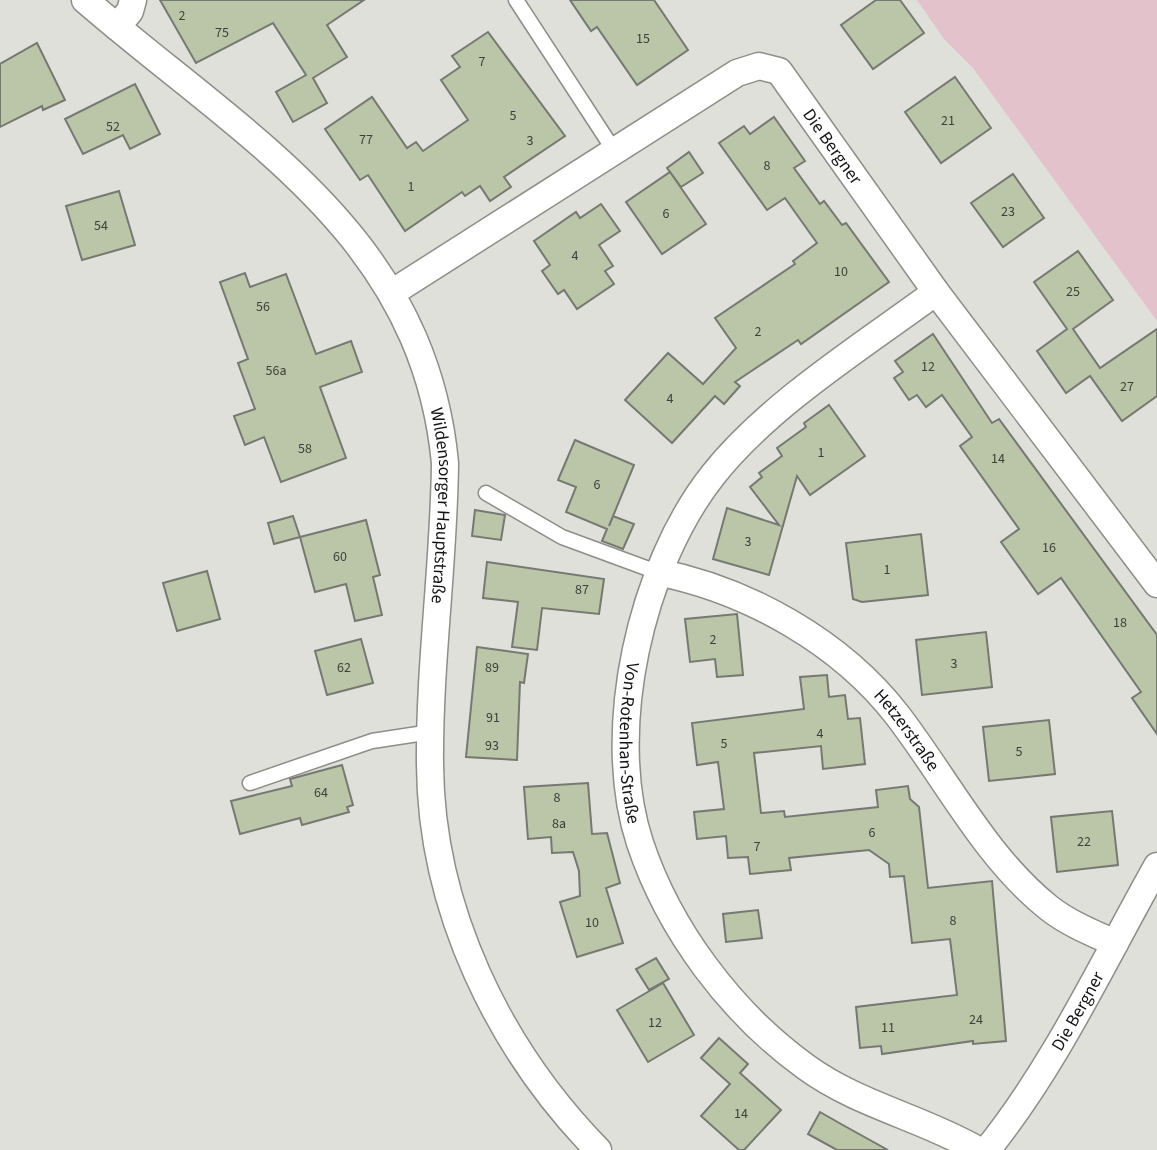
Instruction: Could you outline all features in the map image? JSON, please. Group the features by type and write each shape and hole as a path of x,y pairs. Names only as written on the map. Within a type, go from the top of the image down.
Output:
{"street":[{"name":"Wildensorger Hauptstraße","path":"85,0 162,60 307,186 356,241 393,292 409,324 432,386 442,426 445,463 430,767 435,834 447,886 468,951 494,1009 530,1070 564,1116 598,1150"},
{"path":"117,27 130,11 133,0"},
{"name":"Die Bergner","path":"393,292 737,73 759,66 779,71 936,292 1157,584"},
{"name":"Von-Rotenhan-Straße","path":"936,292 783,406 741,443 691,505 657,572 640,629 629,695 627,779 639,840 662,898 694,950 744,1013 806,1067 865,1101 948,1133 978,1150"},
{"name":"Hetzerstraße","path":"657,572 722,590 794,625 836,656 897,714 1017,877 1052,910 1115,943"},
{"name":"Die Bergner","path":"987,1150 1016,1113 1045,1066 1157,866"}],"lane":[{"path":"516,0 615,152"},
{"path":"486,493 562,537 657,572"},
{"path":"250,783 372,741 431,732"}],"shaded area":[{"path":"917,0 1157,0 1157,321 973,68 944,39"}],"building":[{"path":"160,0 364,0 327,25 347,57 313,78 327,103 293,122 276,92 306,75 273,23 196,63"},
{"path":"570,0 654,0 688,50 637,85 597,27 591,31"},
{"path":"876,0 900,0 924,33 873,69 841,25"},
{"path":"488,32 565,136 504,177 511,187 490,201 480,186 465,196 462,192 405,231 368,175 360,180 325,129 372,97 407,148 416,142 423,151 468,120 441,80 460,67 452,56"},
{"path":"37,43 65,100 43,110 42,106 0,127 0,64"},
{"path":"955,77 991,128 941,163 905,112"},
{"path":"135,84 160,134 130,149 123,135 83,154 65,119"},
{"path":"774,117 805,161 794,168 820,204 824,201 842,225 846,223 889,282 801,344 798,340 735,382 740,386 724,404 715,396 672,443 625,400 668,353 703,384 736,348 715,318 795,264 793,261 817,243 785,198 767,210 719,143 744,126 750,134"},
{"path":"689,152 703,173 681,187 667,168"},
{"path":"670,172 706,224 662,254 626,202"},
{"path":"1013,174 1044,218 1003,247 971,203"},
{"path":"119,191 135,245 82,260 66,206"},
{"path":"601,204 620,231 599,245 613,266 605,271 614,284 577,309 564,290 558,294 542,271 550,265 534,241 576,212 580,218"},
{"path":"1078,251 1113,300 1073,329 1100,368 1157,329 1157,396 1122,421 1090,376 1066,393 1037,351 1067,329 1034,282"},
{"path":"245,273 250,287 286,274 316,354 351,341 362,372 320,387 346,458 281,482 264,437 245,445 234,416 255,409 238,363 248,359 220,282"},
{"path":"933,334 992,423 999,419 1157,635 1157,734 1132,698 1141,692 1061,578 1038,594 1001,542 1019,529 960,446 972,437 942,395 926,407 917,395 909,400 894,378 903,372 895,361"},
{"path":"829,405 865,456 810,495 797,476 769,575 713,559 727,508 779,525 750,487 762,477 759,473 782,456 777,448 806,427 804,423"},
{"path":"575,440 634,465 613,516 634,524 623,549 602,541 607,529 566,512 576,487 558,480"},
{"path":"475,510 505,515 501,540 472,536"},
{"path":"293,516 300,537 274,544 268,523"},
{"path":"366,520 380,575 373,577 382,615 355,621 346,584 315,592 300,537"},
{"path":"921,534 928,595 862,602 853,599 846,543"},
{"path":"487,562 604,579 599,614 542,608 537,650 512,647 518,602 483,598"},
{"path":"207,571 220,619 177,631 163,583"},
{"path":"737,614 743,675 717,677 715,659 690,662 685,619"},
{"path":"986,632 992,687 922,695 916,640"},
{"path":"361,639 373,683 327,695 315,651"},
{"path":"477,647 528,654 524,683 520,682 517,760 466,757"},
{"path":"827,675 829,697 845,695 848,719 860,718 865,764 823,769 821,746 754,753 761,813 784,811 785,817 878,807 876,790 908,786 910,799 919,807 928,888 992,881 1006,1041 973,1044 973,1041 882,1054 881,1046 860,1048 856,1007 957,995 950,939 912,943 904,876 890,877 889,864 869,850 789,858 791,870 750,874 748,857 728,858 726,836 697,839 694,812 724,809 718,762 697,765 692,723 804,709 800,677"},
{"path":"1049,720 1055,774 989,781 983,727"},
{"path":"342,765 353,805 347,807 349,812 302,825 300,818 240,834 231,801 292,786 290,779"},
{"path":"588,783 592,834 607,833 620,883 606,888 623,943 577,957 560,902 580,896 579,871 573,852 552,853 551,837 528,839 524,787"},
{"path":"1112,811 1118,865 1057,872 1051,817"},
{"path":"758,910 762,938 726,942 723,914"},
{"path":"656,958 669,979 649,990 636,969"},
{"path":"663,983 694,1035 648,1062 617,1010"},
{"path":"719,1038 748,1064 740,1073 781,1110 744,1150 739,1150 701,1116 730,1084 701,1058"},
{"path":"820,1112 888,1150 837,1150 808,1134"}]}
